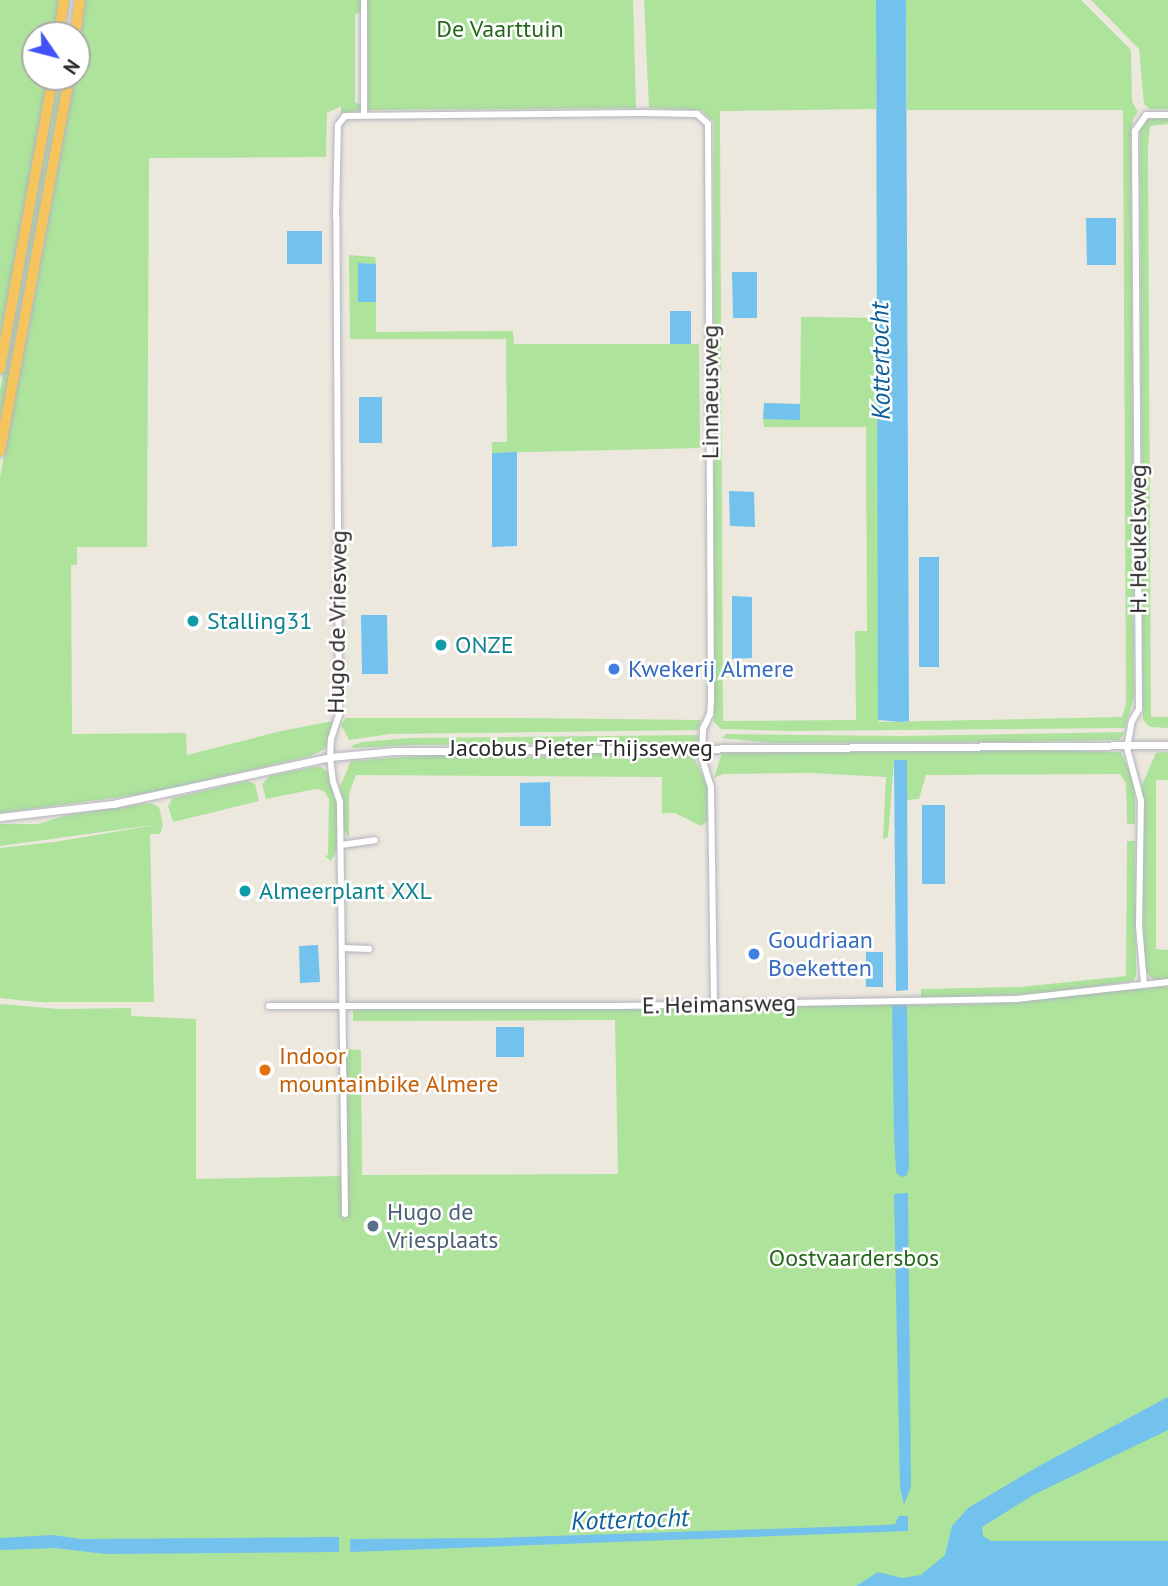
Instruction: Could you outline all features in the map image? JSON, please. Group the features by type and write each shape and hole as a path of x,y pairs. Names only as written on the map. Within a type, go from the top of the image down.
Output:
{"highway":[{"path":"61,21 64,0"},
{"path":"77,21 80,0"},
{"path":"0,369 50,91"},
{"path":"0,451 66,91"}],"street":[{"path":"363,0 364,115"},
{"name":"Linnaeusweg","path":"347,115 697,114 708,124 711,701 710,714 703,729 702,764 711,788 714,1004"},
{"name":"Hugo de Vriesweg","path":"345,1214 340,802 333,782 330,757 331,739 339,715 338,127 340,120 347,115"},
{"name":"H. Heukelsweg","path":"1127,746 1132,721 1139,709 1135,131 1146,115 1168,115"},
{"name":"Jacobus Pieter Thijsseweg","path":"0,817 113,804 330,757 432,749 1168,745"},
{"path":"1127,746 1141,801 1139,926 1144,985"},
{"path":"341,845 375,840"},
{"path":"342,948 369,949"},
{"name":"E. Heimansweg","path":"269,1006 714,1004 1017,999 1168,982"}],"green space":[{"path":"0,0 61,0 58,21 21,21 21,91 47,91 0,342"},
{"path":"84,0 361,0 361,13 355,14 355,103 361,104 361,110 341,114 341,106 327,113 326,157 149,158 147,547 77,547 77,565 71,565 72,734 186,733 187,755 333,721 325,749 311,756 151,793 0,813 0,477 70,91 91,91 91,21 81,21"},
{"name":"De Vaarttuin","path":"367,0 633,0 636,108 368,110"},
{"path":"644,0 876,0 876,109 720,111 723,721 856,720 855,631 867,631 866,427 764,427 763,419 800,419 801,317 877,318 879,722 1122,717 1126,704 1123,110 907,110 906,0 1081,0 1131,50 1132,101 1138,112 1133,119 1131,134 1134,698 1125,728 787,731 721,729 714,722 714,122 701,110 649,108"},
{"path":"1091,0 1168,0 1168,109 1150,109 1144,104 1139,49"},
{"path":"54,91 63,91 0,437 0,390"},
{"path":"1168,118 1168,124 1150,126 1148,148 1151,717 1168,717 1168,728 1150,727 1143,720 1140,126 1146,119"},
{"path":"349,255 375,257 376,264 358,263 359,302 376,302 376,332 513,331 514,344 699,344 700,448 492,453 492,442 507,442 506,339 350,339"},
{"path":"346,718 701,720 698,730 390,734 349,740 341,725"},
{"path":"1125,732 1120,740 1008,742 772,743 722,738 726,734 902,736"},
{"path":"698,735 699,740 693,743 351,746 362,742 410,738"},
{"path":"1036,750 1121,752 1135,784 1135,824 1127,824 1126,783 1120,774 926,775 919,799 907,800 907,761 894,761 888,837 883,839 886,777 811,773 723,774 714,778 722,753"},
{"path":"558,752 692,754 707,785 707,821 701,826 675,813 662,813 662,777 356,775 349,794 349,838 343,827 340,787 351,761 446,754 519,753 529,757"},
{"path":"1168,752 1168,780 1156,780 1156,949 1168,950 1168,980 1155,982 1144,969 1142,785 1156,753"},
{"path":"321,767 328,772 337,801 337,850 331,861 325,856 328,855 329,799 324,791 315,789 266,799 262,784 270,776"},
{"path":"247,781 255,784 259,801 173,822 168,806 173,798"},
{"path":"150,803 159,807 163,825 160,834 150,834 154,1002 37,1002 0,998 0,848 55,842 161,824 0,846 0,824 38,824 67,815"},
{"path":"1127,841 1135,841 1136,976 1133,981 1045,993 921,999 921,989 1020,987 1126,976"},
{"name":"Oostvaardersbos","path":"1168,986 1168,1586 0,1586 0,1004 59,1009 131,1008 131,1016 196,1019 196,1179 343,1176 346,1049 361,1050 362,1175 618,1174 615,1020 353,1021 353,1010 892,1004 893,1024 906,1023 907,1005 981,1004"}],"water":[{"name":"Kottertocht","path":"876,0 906,0 909,721 902,722 878,720"},
{"path":"1086,218 1116,218 1116,265 1087,265"},
{"path":"287,231 322,231 322,264 287,264"},
{"path":"358,263 376,264 376,302 358,302"},
{"path":"732,272 757,272 757,318 733,318"},
{"path":"670,311 691,311 691,344 670,344"},
{"path":"359,397 382,397 382,443 359,443"},
{"path":"764,403 800,404 800,420 763,419"},
{"path":"517,452 517,546 492,547 492,453"},
{"path":"729,491 754,492 755,527 730,526"},
{"path":"919,557 939,557 939,667 919,667"},
{"path":"732,596 752,597 752,658 732,659"},
{"path":"361,615 387,615 388,674 362,674"},
{"path":"894,760 907,760 908,990 896,991"},
{"path":"550,782 551,826 520,826 520,783"},
{"path":"922,805 945,805 945,884 922,884"},
{"path":"318,945 320,982 300,983 299,946"},
{"path":"866,952 883,952 883,987 866,987"},
{"path":"892,1004 907,1005 909,1167 907,1175 902,1177 896,1173"},
{"path":"496,1027 524,1027 524,1057 496,1057"},
{"path":"908,1193 911,1487 904,1505 900,1487 894,1194"},
{"path":"1168,1397 1168,1430 1033,1495 982,1527 983,1536 991,1541 1168,1541 1168,1586 856,1586 878,1572 902,1578 921,1575 945,1555 952,1526 968,1508 1039,1466"},
{"path":"899,1516 908,1516 908,1531 350,1552 350,1539 495,1538 887,1525 895,1524"},
{"path":"52,1535 81,1539 339,1537 339,1552 106,1554 55,1548 0,1550 0,1538"}],"place":[{"name":"Stalling31","path":"193,621"},
{"name":"ONZE","path":"441,645"},
{"name":"Kwekerij Almere","path":"614,669"},
{"name":"Almeerplant XXL","path":"245,891"},
{"name":"Goudriaan Boeketten","path":"754,954"},
{"name":"Indoor mountainbike Almere","path":"265,1070"},
{"name":"Hugo de Vriesplaats","path":"373,1226"}]}
